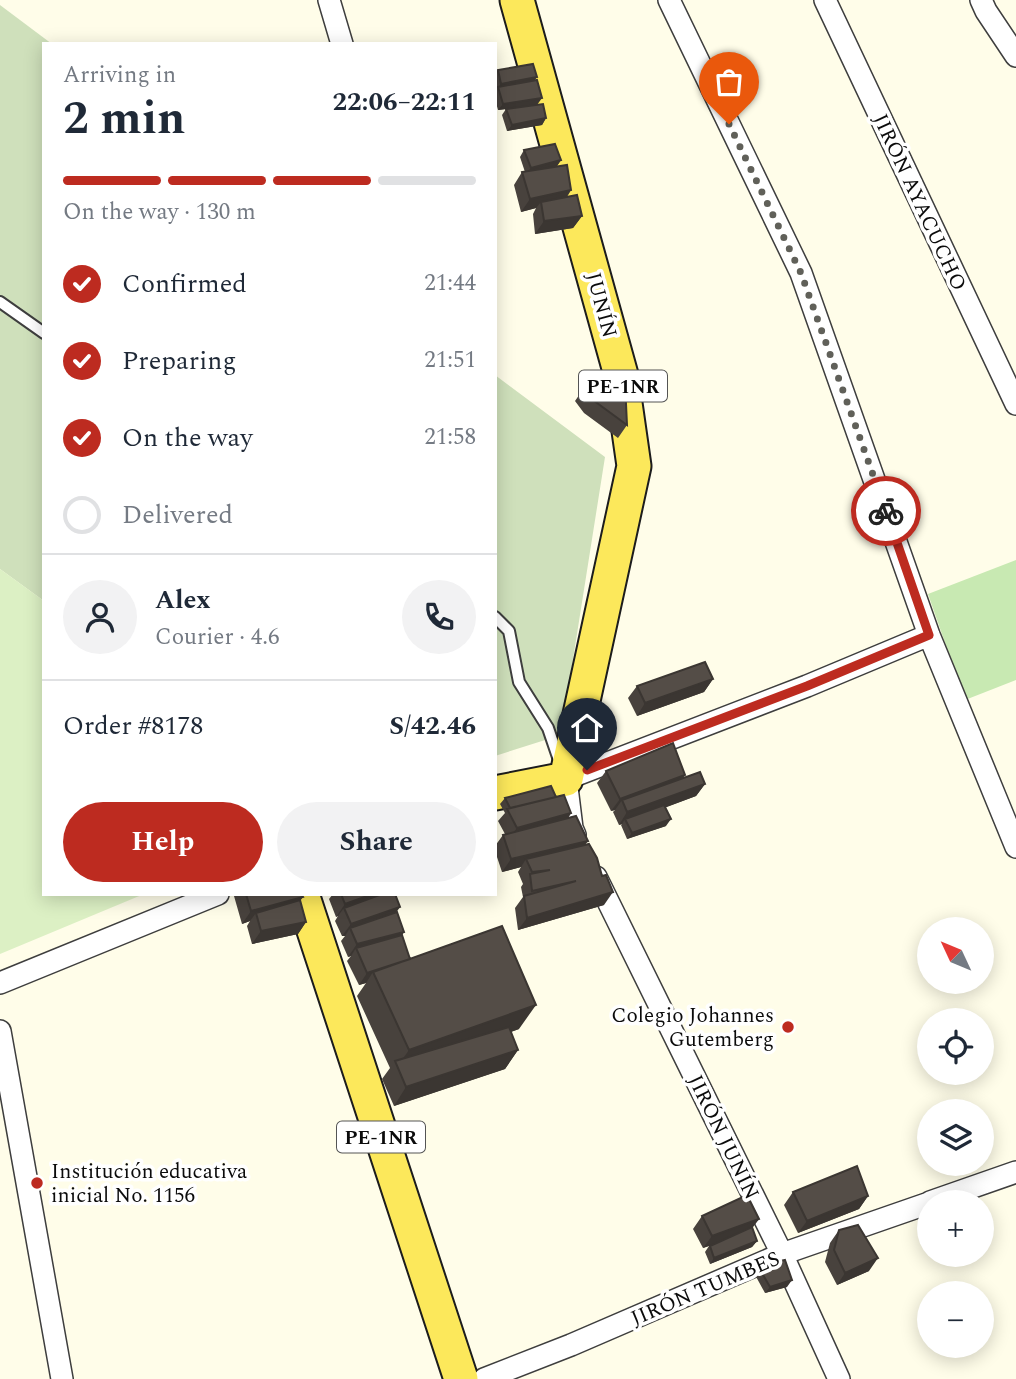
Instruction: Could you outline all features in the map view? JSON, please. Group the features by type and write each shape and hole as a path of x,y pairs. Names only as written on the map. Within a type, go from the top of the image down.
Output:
{"main road":[{"name":"JUNÍN","path":"517,0 621,375 634,466 566,779"},
{"path":"497,793 566,779"},
{"name":"PE-1NR","path":"303,896 461,1379"}],"street":[{"path":"329,0 341,42"},
{"path":"669,0 801,273 929,635 1016,847"},
{"name":"JIRÓN AYACUCHO","path":"825,0 1016,404"},
{"path":"981,0 1016,56"},
{"path":"566,779 807,686 929,635"},
{"name":"JIRÓN JUNÍN","path":"566,779 572,828 782,1254 839,1379"},
{"path":"0,982 213,896"},
{"path":"0,1031 62,1379"},
{"name":"JIRÓN TUMBES","path":"964,1190 1016,1172"},
{"name":"JIRÓN TUMBES","path":"484,1379 571,1345 782,1254 917,1207"}],"lane":[{"path":"0,302 42,332"},
{"path":"497,619 509,631 519,682 548,728 566,779"}],"green space":[{"path":"0,5 49,42 42,42 42,600 0,569"},
{"path":"497,376 605,457 561,735 497,755"},
{"path":"1016,560 1016,680 965,700 928,594"},
{"path":"0,569 42,600 42,896 139,896 0,954"}],"building":[{"path":"533,64 537,77 501,84 498,70"},
{"path":"537,80 542,98 503,104 498,87"},
{"path":"543,104 546,118 512,125 506,109"},
{"path":"555,144 561,160 531,168 524,150"},
{"path":"567,165 571,190 530,199 522,172"},
{"path":"577,195 582,216 544,221 541,202"},
{"path":"625,383 627,425 593,400 584,388"},
{"path":"705,662 713,679 645,703 637,686"},
{"path":"673,743 685,775 620,799 606,771"},
{"path":"700,772 705,784 627,812 622,800"},
{"path":"551,786 556,797 510,808 505,798"},
{"path":"564,795 571,813 517,828 507,809"},
{"path":"664,805 671,819 632,833 625,819"},
{"path":"576,816 588,841 511,859 503,835"},
{"path":"589,844 597,858 602,876 606,875 613,892 527,918 524,896 576,881 532,891 530,874 550,870 532,872 526,859"},
{"path":"247,896 303,897 251,911"},
{"path":"342,896 367,896 345,904"},
{"path":"377,896 396,896 400,907 351,924 344,908"},
{"path":"300,900 306,922 261,931 256,913"},
{"path":"397,912 404,932 357,944 350,928"},
{"path":"502,926 536,1005 409,1050 373,972"},
{"path":"402,935 410,959 367,973 356,948"},
{"path":"509,1027 518,1050 406,1087 395,1061"},
{"path":"857,1166 868,1196 807,1221 793,1192"},
{"path":"747,1195 759,1219 712,1236 702,1216"},
{"path":"858,1225 878,1258 845,1273 834,1250 839,1230"},
{"path":"752,1227 757,1241 714,1258 710,1246"},
{"path":"785,1260 792,1280 770,1287 758,1266"}],"way so far":[{"path":"729,124 801,273 886,511"}],"place":[{"name":"Colegio Johannes Gutemberg","path":"788,1027"},
{"name":"Institución educativa inicial No. 1156","path":"37,1183"}],"route":[{"path":"587,770 807,686 929,635 886,511"}]}
